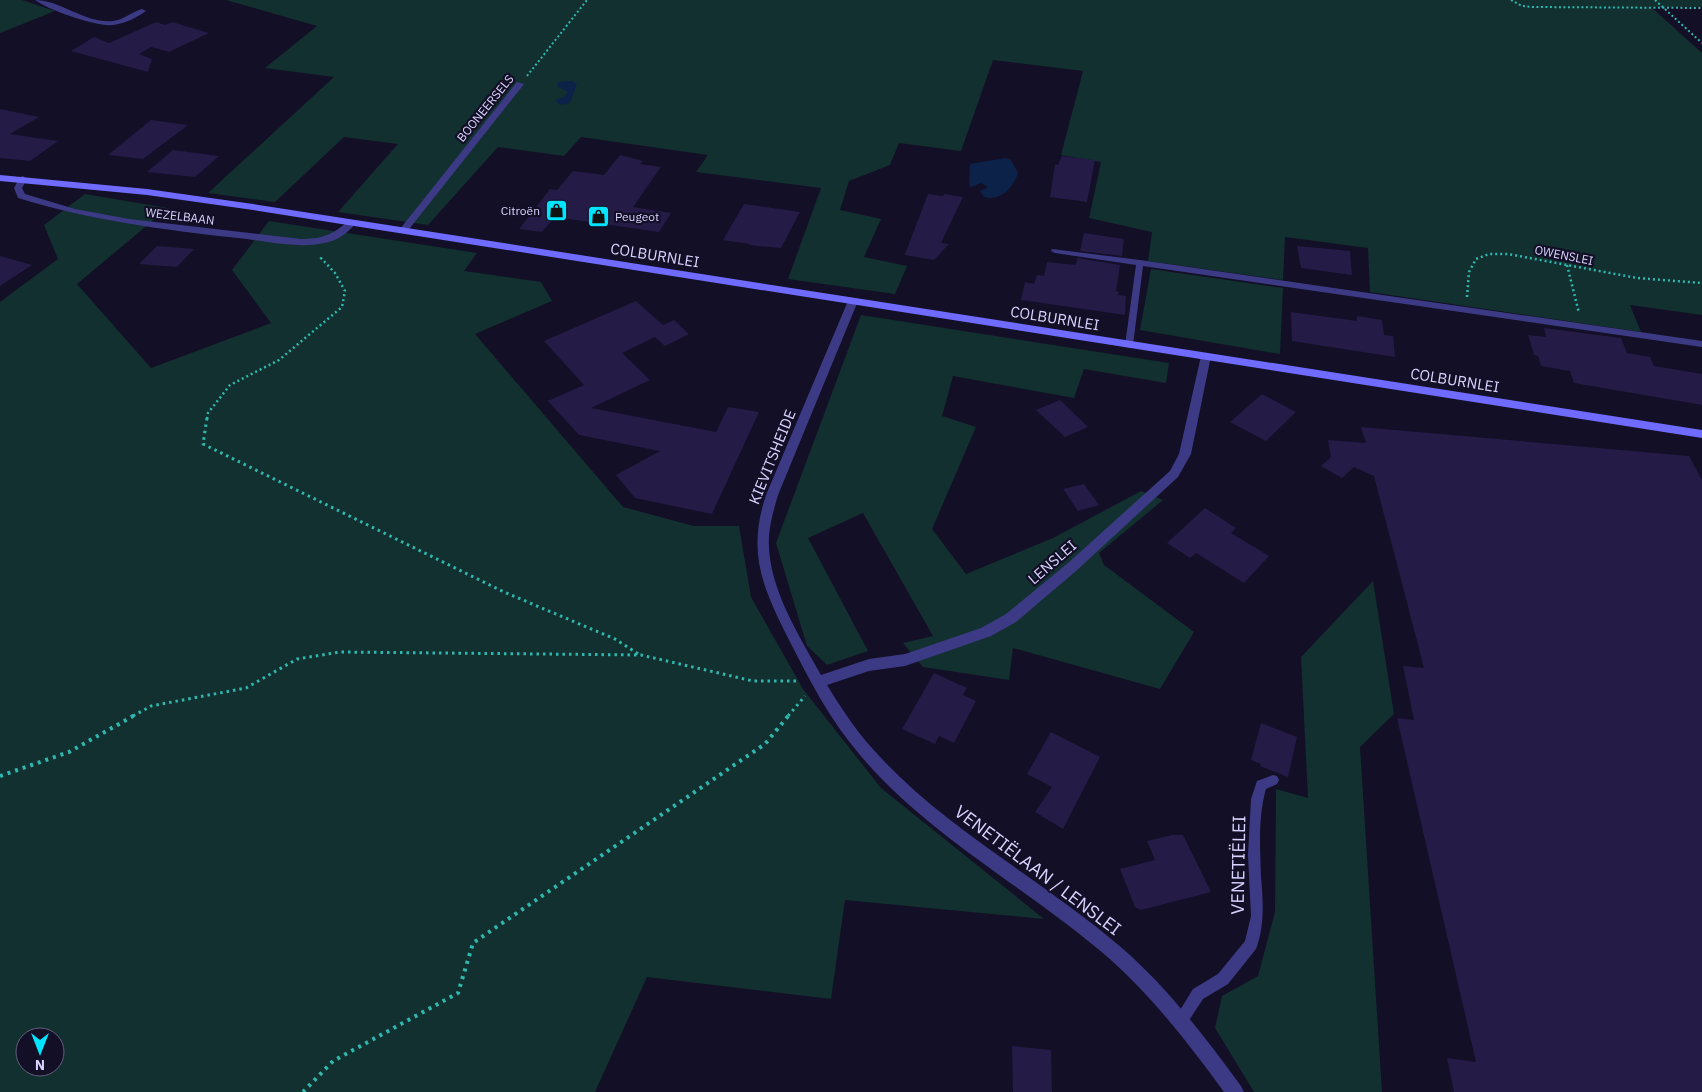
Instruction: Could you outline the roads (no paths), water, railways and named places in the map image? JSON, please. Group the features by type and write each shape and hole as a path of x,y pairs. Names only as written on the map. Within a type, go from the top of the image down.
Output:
{"street":[{"path":"38,0 63,10 107,23 116,22 142,11"},
{"name":"BOONEERSELS","path":"403,231 520,84"},
{"name":"WEZELBAAN","path":"0,178 147,192 403,231"},
{"name":"WEZELBAAN","path":"23,179 18,188 21,196 98,218 187,230 280,239 324,241 338,236 351,223"},
{"name":"COLBURNLEI","path":"403,231 1702,434"},
{"name":"KIEVITSHEIDE","path":"816,682 788,626 765,570 764,523 772,495 853,301"},
{"name":"LENSLEI","path":"816,682 869,665 905,660 986,632 1011,618 1072,567 1174,474 1185,454 1206,356"},
{"name":"VENETIËLAAN / LENSLEI","path":"816,682 876,763 923,807 1116,955 1181,1020 1235,1092"}],"lane":[{"path":"1055,251 1702,344"},
{"path":"1129,345 1140,262"},
{"name":"VENETIËLEI","path":"1181,1020 1198,994 1223,979 1251,944 1258,916 1254,855 1257,799 1261,785 1273,780"}],"water":[{"path":"572,81 577,84 570,103 563,105 558,103 555,100 564,97 568,92 557,86 558,82"},
{"path":"1006,158 1011,160 1018,173 1006,192 996,197 984,197 980,191 988,187 981,183 971,187 969,185 970,164"}],"place":[{"name":"Citroën","path":"556,210"},
{"name":"Peugeot","path":"599,216"}]}
